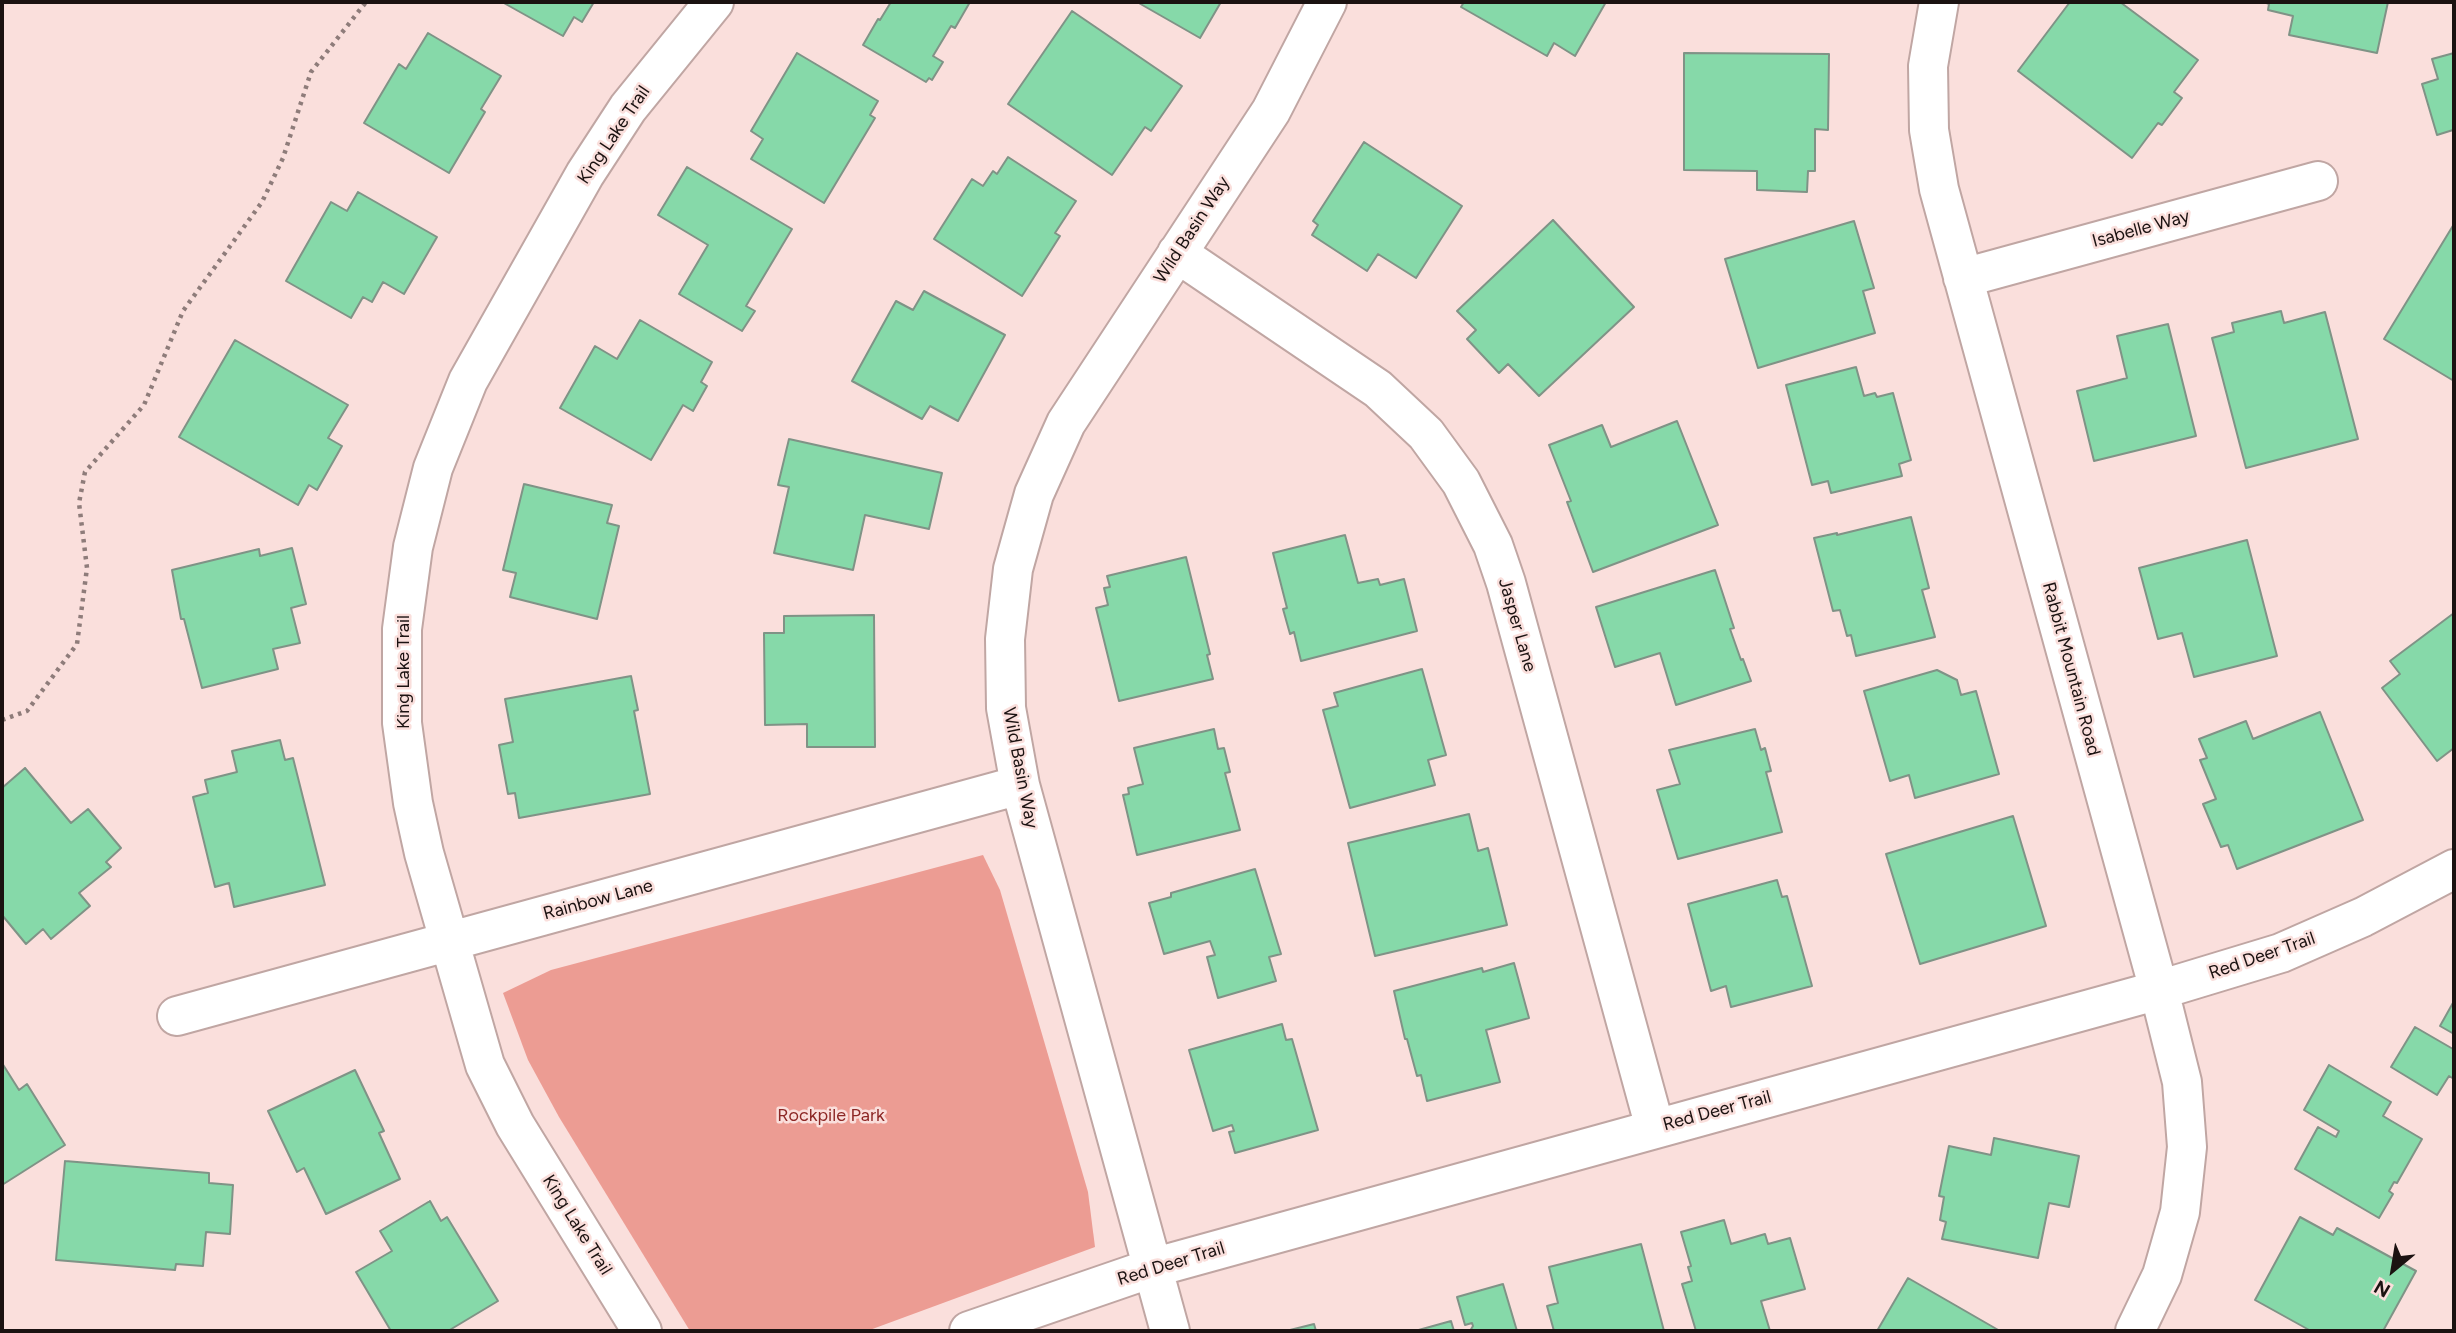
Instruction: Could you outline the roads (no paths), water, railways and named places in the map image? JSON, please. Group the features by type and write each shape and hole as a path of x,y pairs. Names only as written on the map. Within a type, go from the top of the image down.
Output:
{"street":[{"name":"King Lake Trail","path":"642,1331 515,1125 485,1065 416,816 402,723 402,629 413,547 433,468 468,381 586,174 628,108 714,2"},
{"name":"Wild Basin Way","path":"1153,1268 1020,785 1006,708 1005,639 1013,569 1034,494 1066,423 1271,111 1327,2"},
{"name":"Rabbit Mountain Road","path":"1935,3 1928,66 1929,131 1939,189 2182,1082 2187,1147 2180,1212 2162,1275 2135,1331"},
{"name":"Isabelle Way","path":"1963,278 2318,181"},
{"name":"Jasper Lane","path":"1177,253 1378,389 1426,434 1461,482 1493,545 1506,583 1655,1128"},
{"name":"Rainbow Lane","path":"177,1016 1020,785"},
{"name":"Red Deer Trail","path":"969,1331 1153,1268 2159,990 2281,953 2363,917 2454,869"},
{"path":"1153,1268 1170,1331"}],"park label":[{"name":"Rockpile Park","path":"831,1116"}]}
